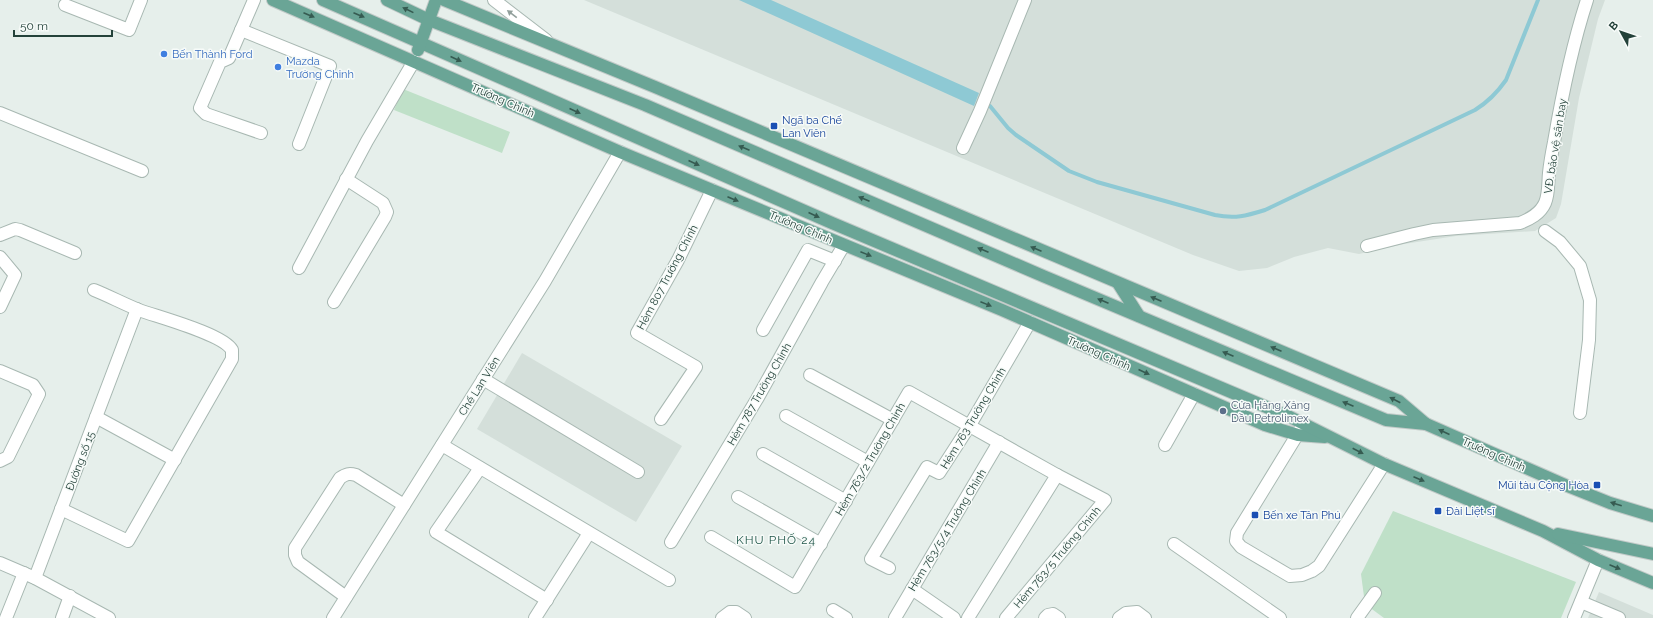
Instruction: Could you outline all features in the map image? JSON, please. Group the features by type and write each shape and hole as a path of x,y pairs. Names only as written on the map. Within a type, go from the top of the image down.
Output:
{"main road":[{"name":"Trường Chinh","path":"273,0 620,152 1030,322 1265,425 1301,429"},
{"name":"Trường Chinh","path":"323,0 420,44 1301,429 1333,438 1384,464 1543,531 1598,560 1653,583"},
{"name":"Trường Chinh","path":"387,0 429,20 646,105 1386,420 1426,424"},
{"path":"414,61 436,0"},
{"name":"Trường Chinh","path":"444,0 1399,401 1426,424 1565,485 1653,516"},
{"path":"1118,283 1139,316"},
{"name":"Trường Chinh","path":"1543,531 1653,554"}],"street":[{"path":"65,5 129,30 141,0"},
{"path":"254,0 229,58 220,62 200,108 206,114 261,133"},
{"path":"494,0 554,45"},
{"path":"963,148 980,111 1025,0"},
{"name":"VĐ. bảo vệ sân bay","path":"1368,246 1433,230 1520,223 1539,212 1545,203 1559,114 1587,0"},
{"path":"241,30 330,66 300,144"},
{"path":"299,268 346,179 414,61"},
{"path":"0,113 142,171"},
{"name":"Chế Lan Viên","path":"333,618 545,281 620,152"},
{"path":"334,302 385,218 387,212 382,203 346,179"},
{"name":"Hẻm 807 Trường Chinh","path":"661,419 696,367 637,333 678,260 712,190"},
{"path":"0,235 15,229 20,230 75,253"},
{"path":"1545,231 1560,242 1580,266 1590,300 1589,340 1580,413"},
{"name":"Hẻm 787 Trường Chinh","path":"671,542 757,399 844,245"},
{"path":"763,330 808,250 835,261"},
{"path":"0,257 15,275 0,307"},
{"path":"61,509 128,541 232,359 232,350 225,342 211,335 137,309 94,290"},
{"name":"Đường số 15","path":"6,618 30,575 61,509 137,309"},
{"name":"Hẻm 763 Trường Chinh","path":"889,568 871,559 926,467 939,473 970,425 1030,322"},
{"path":"0,371 33,385 40,394 8,457 0,461"},
{"path":"810,375 893,420"},
{"path":"483,379 638,472"},
{"name":"Hẻm 763/2 Trường Chinh","path":"710,537 795,587 909,392 970,425"},
{"path":"1165,445 1194,394"},
{"path":"96,416 175,460"},
{"path":"786,416 868,462"},
{"name":"Hẻm 763/5 Trường Chinh","path":"970,425 1057,475 1105,500 1006,618"},
{"path":"1301,429 1237,533 1236,541 1240,547 1290,576 1302,575 1319,566 1384,464"},
{"name":"Hẻm 763/5/4 Trường Chinh","path":"895,618 999,442"},
{"path":"442,445 669,580"},
{"path":"763,454 846,501"},
{"path":"480,468 436,532 547,600"},
{"path":"346,597 298,562 294,555 295,548 340,478 346,474 350,473 356,475 404,505"},
{"path":"968,618 1057,475"},
{"path":"738,497 821,544"},
{"path":"535,618 589,532"},
{"path":"1174,544 1280,618"},
{"path":"1574,618 1598,560"},
{"path":"0,563 30,575 110,618"},
{"path":"912,589 954,618"},
{"path":"1357,618 1375,593"},
{"path":"62,618 70,596"},
{"path":"1581,602 1595,614 1619,618"},
{"path":"834,610 846,618"},
{"path":"722,618 730,612 736,612 745,618"},
{"path":"1119,618 1126,613 1137,612 1145,618"},
{"path":"1045,618 1048,615 1053,614 1059,618"}],"shaded area":[{"path":"584,0 1605,0 1598,19 1579,98 1561,204 1556,218 1535,231 1456,236 1404,244 1359,254 1328,248 1294,257 1267,268 1239,271 1193,255"},
{"path":"522,353 682,446 636,522 477,429"},
{"path":"1599,592 1653,615 1653,618 1588,618"}],"green space":[{"path":"403,89 510,132 502,153 394,110"},
{"path":"1393,511 1576,582 1561,618 1384,618 1365,604 1361,574"}],"water":[{"path":"739,0 771,0 979,93 974,106"}],"waterway":[{"path":"990,106 1008,128 1016,135 1069,171 1097,182 1215,215 1229,217 1246,215 1265,210 1475,110 1484,104 1496,93 1506,80 1538,0"}],"place":[{"name":"Bến Thành Ford","path":"164,54"},
{"name":"Mazda Trường Chinh","path":"278,67"},
{"name":"Ngã ba Chế Lan Viên","path":"774,126"},
{"name":"Cửa Hàng Xăng Dầu Petrolimex","path":"1223,411"},
{"name":"Mũi tàu Cộng Hòa","path":"1597,485"},
{"name":"Đài Liệt sĩ","path":"1438,511"},
{"name":"Bến xe Tân Phú","path":"1255,515"}],"district":[{"name":"KHU PHỐ 24","path":"776,540"}]}
